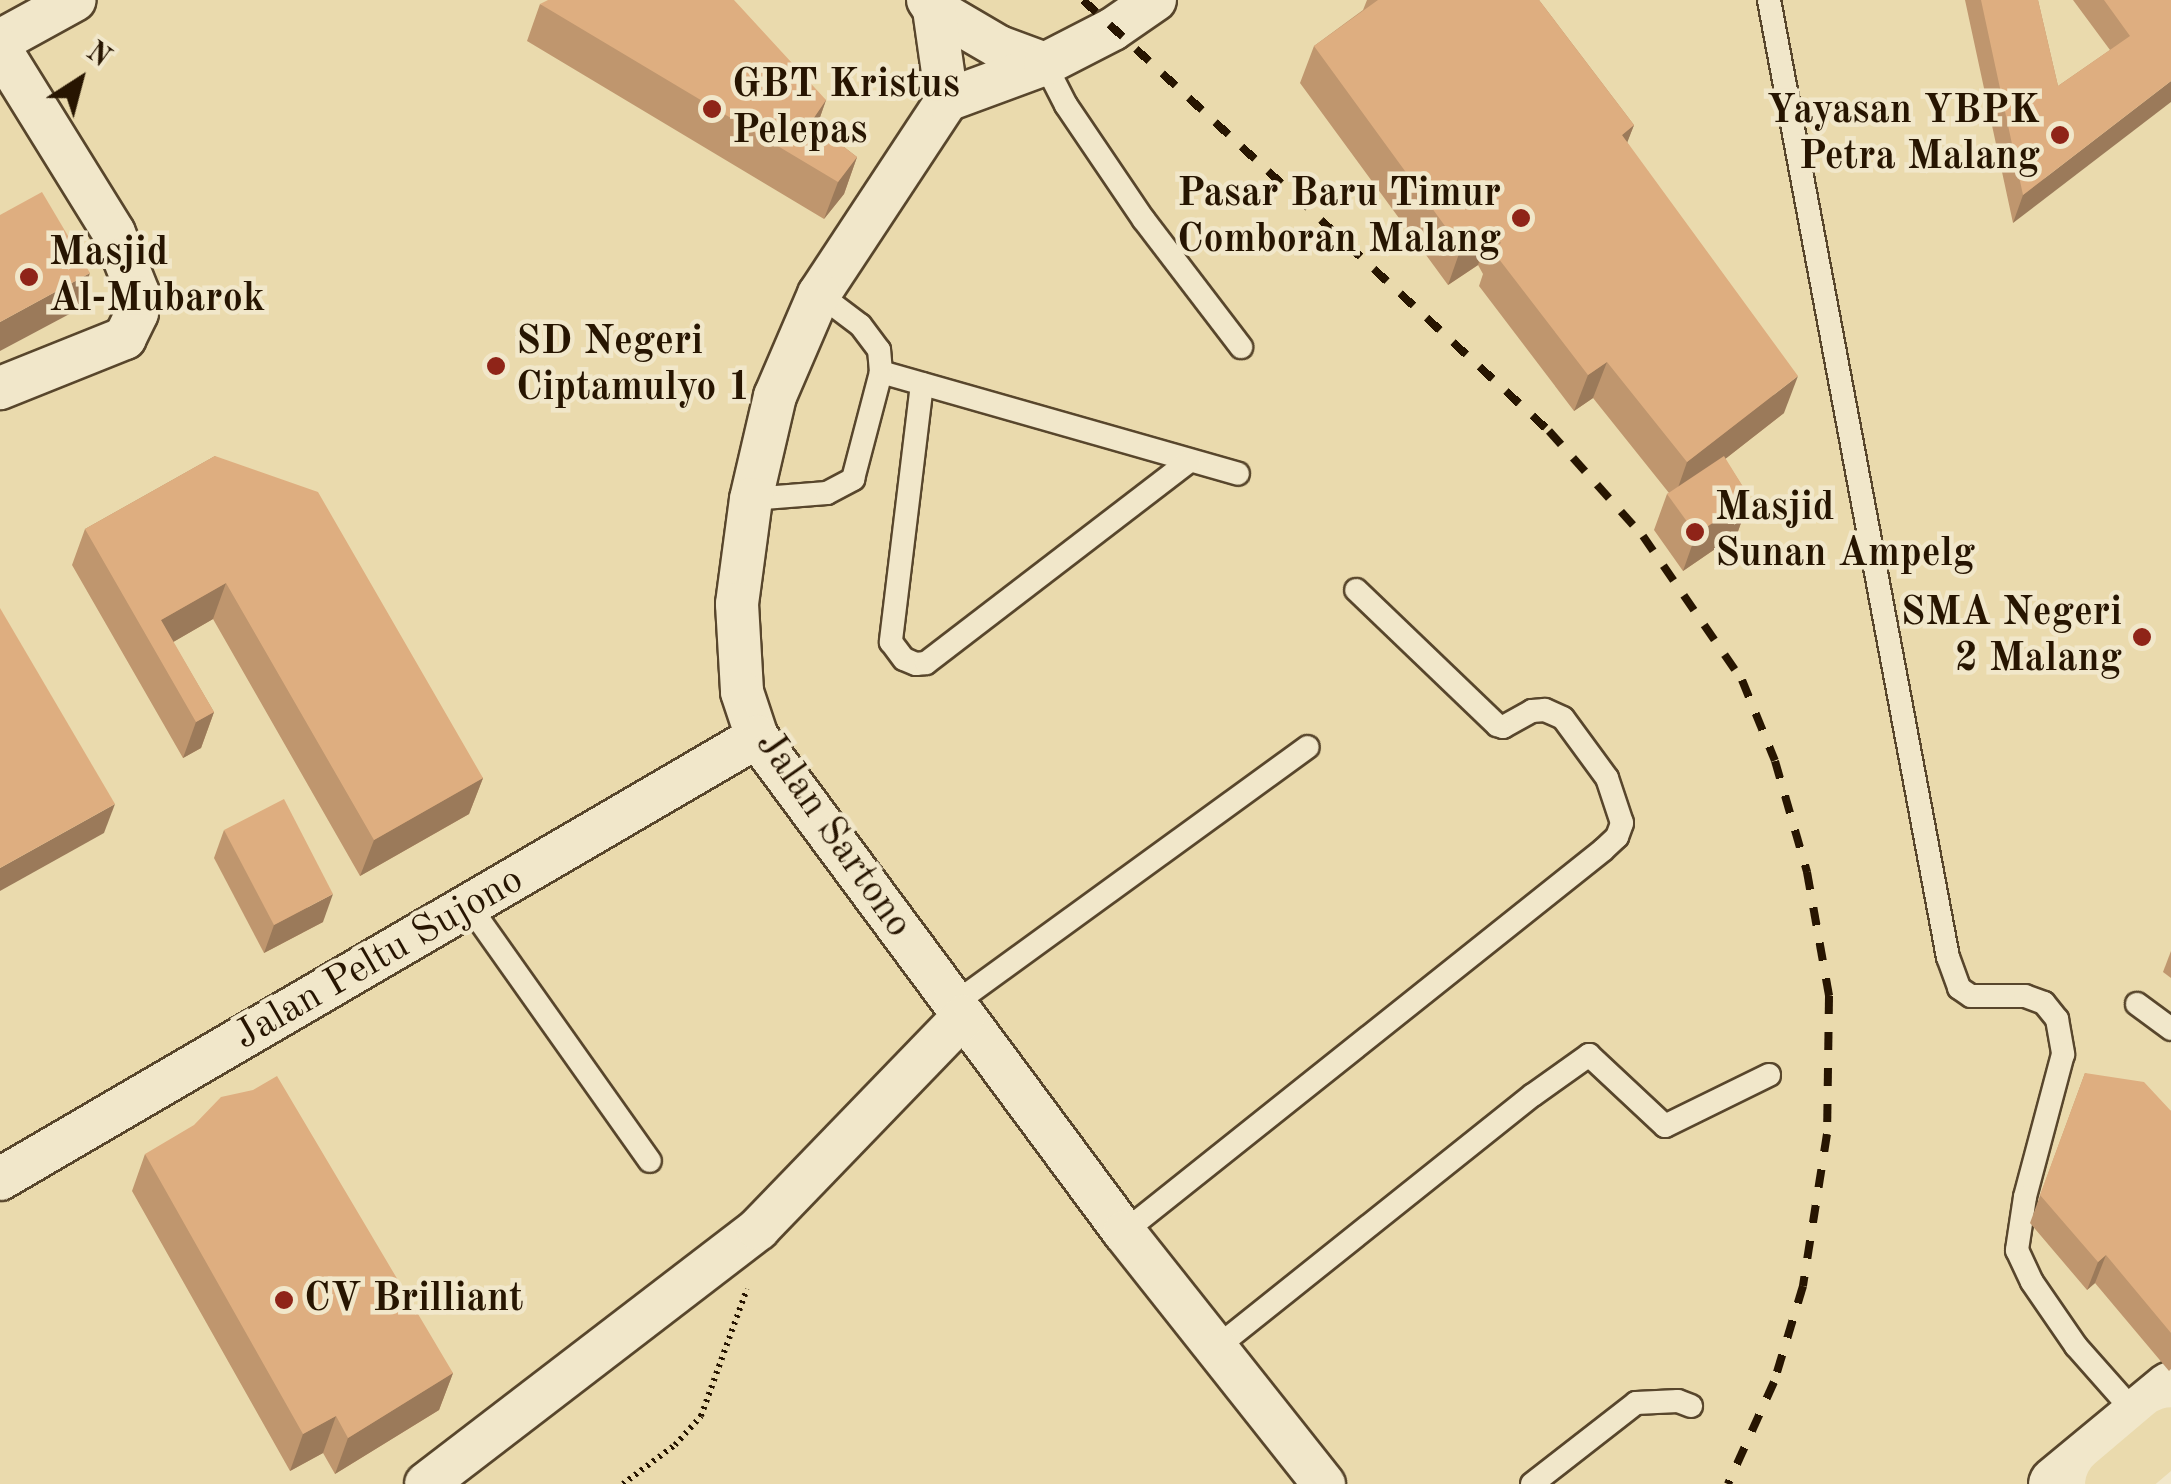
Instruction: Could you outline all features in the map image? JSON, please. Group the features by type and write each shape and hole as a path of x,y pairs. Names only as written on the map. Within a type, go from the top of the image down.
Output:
{"highway":[{"path":"2112,1484 2160,1413"}],"main road":[{"path":"2056,1484 2160,1413"}],"street":[{"path":"0,41 75,0"},
{"path":"931,5 947,100 1045,64 1113,29 1154,0"},
{"path":"931,5 999,47 1045,64"},
{"path":"0,49 114,233 138,294 137,314 126,338 0,388"},
{"name":"Jalan Sartono","path":"947,100 819,294 776,396 751,499 736,604 742,692 757,736 1124,1232 1324,1484"},
{"name":"Jalan Peltu Sujono","path":"0,1179 757,736"},
{"path":"426,1484 758,1229 959,1010"}],"lane":[{"path":"1769,0 1948,956 1960,988 1971,996 2026,996 2044,1003 2057,1019 2063,1054 2025,1197 2017,1250 2032,1282 2076,1346 2160,1413"},
{"path":"1045,64 1066,105 1132,203 1240,347"},
{"path":"751,499 827,493 853,479 881,372 872,336 819,294"},
{"path":"881,372 1238,474"},
{"path":"922,384 891,642 904,659 916,664 926,662 1190,462"},
{"path":"1124,1232 1617,837 1622,823 1607,778 1562,718 1545,710 1532,711 1503,727 1488,719 1356,590"},
{"path":"959,1010 1308,748"},
{"path":"470,907 650,1161"},
{"path":"2137,1004 2171,1029"},
{"path":"1217,1348 1533,1095 1589,1055 1665,1126 1769,1075"},
{"path":"1532,1484 1636,1402 1664,1400 1691,1406"}],"path":[{"path":"623,1484 675,1445 700,1416 737,1324 758,1229"}],"building":[{"path":"548,0 734,0 826,100 811,122 857,157 838,182 540,4"},
{"name":"Pasar Baru Timur Comboran Malang","path":"1378,0 1539,0 1634,125 1622,135 1798,376 1687,462 1607,362 1588,375 1492,250 1501,243 1491,228 1461,248 1314,46"},
{"name":"Yayasan YBPK Petra Malang","path":"1981,0 2038,0 2058,86 2130,36 2104,0 2171,0 2171,81 2023,195"},
{"path":"42,192 90,273 0,322 0,215"},
{"path":"215,456 318,492 483,778 374,840 226,583 161,620 214,712 196,722 85,529"},
{"path":"1724,456 1750,498 1696,534 1667,494"},
{"path":"0,608 115,804 0,868"},
{"path":"284,799 333,894 274,925 224,830"},
{"path":"2085,1073 2144,1082 2171,1111 2171,1333 2106,1255 2098,1262 2040,1195"},
{"name":"CV Brilliant","path":"277,1076 453,1373 348,1438 336,1416 303,1434 145,1154 194,1125 221,1097 253,1090"}],"railway":[{"path":"1083,0 1549,431 1643,536 1742,680 1775,761 1807,872 1829,996 1827,1134 1803,1286 1774,1382 1728,1484"}],"place":[{"name":"GBT Kristus Pelepas","path":"712,109"},
{"name":"Yayasan YBPK Petra Malang","path":"2060,135"},
{"name":"Pasar Baru Timur Comboran Malang","path":"1521,218"},
{"name":"Masjid Al-Mubarok","path":"29,277"},
{"name":"SD Negeri Ciptamulyo 1","path":"496,366"},
{"name":"Masjid Sunan Ampelg","path":"1695,532"},
{"name":"SMA Negeri 2 Malang","path":"2142,637"},
{"name":"CV Brilliant","path":"284,1300"}]}
